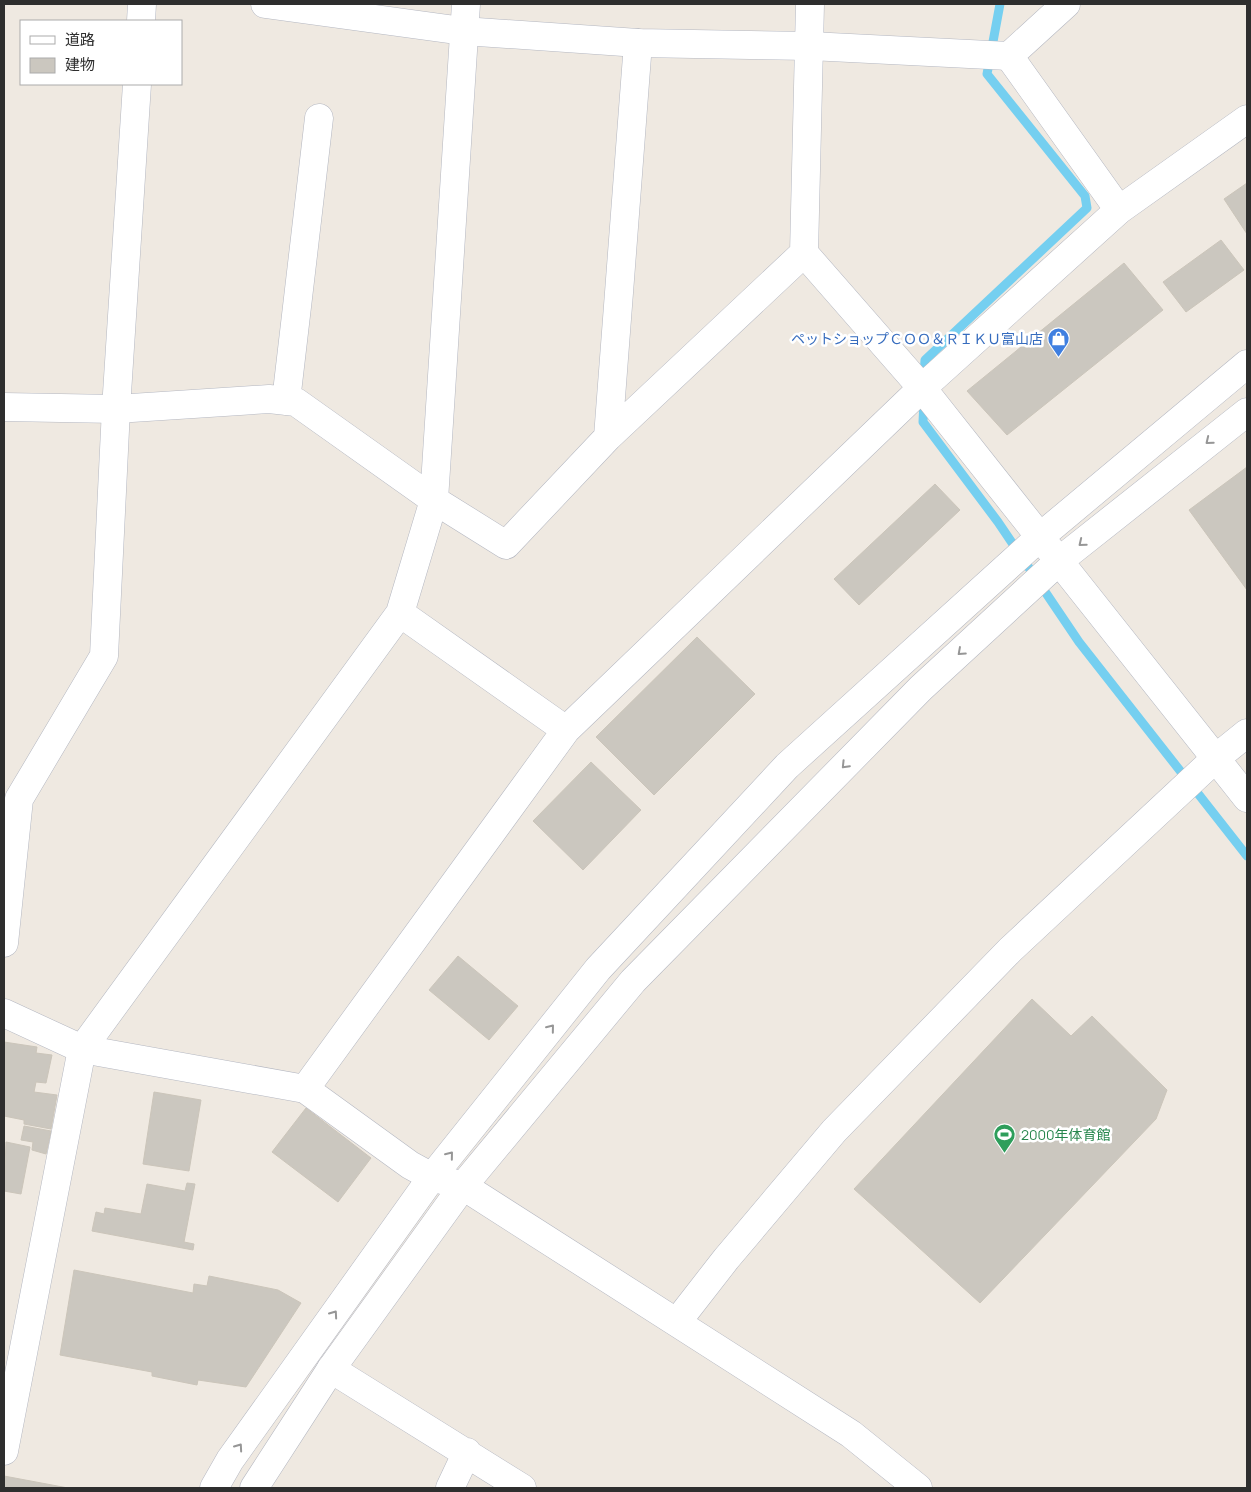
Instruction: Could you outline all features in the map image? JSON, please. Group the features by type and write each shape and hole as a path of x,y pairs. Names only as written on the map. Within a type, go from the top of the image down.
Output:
{"street":[{"path":"141,20 142,4"},
{"path":"265,4 463,31 638,43 810,46 1009,56 1066,4"},
{"path":"4,1451 82,1050 400,613 434,500 466,4"},
{"path":"810,4 804,253 922,388 1247,798"},
{"path":"608,437 638,43"},
{"path":"1009,56 1119,210"},
{"path":"4,943 19,799 104,656 116,409 137,85"},
{"path":"286,401 319,118"},
{"path":"305,1090 566,730 922,388 1119,210 1247,119"},
{"path":"4,407 116,409 269,399 296,402 434,500 506,545 608,437 804,253"},
{"path":"214,1488 230,1460 432,1177 598,970 787,766 1041,536 1247,364"},
{"path":"254,1488 331,1369 463,1186 634,981 921,688 1059,561 1247,412"},
{"path":"400,613 566,730"},
{"path":"677,1322 726,1259 834,1131 1010,950 1216,758 1247,733"},
{"path":"4,1013 82,1050 305,1090 410,1165 432,1177 463,1186 851,1434 918,1488"},
{"path":"331,1369 522,1488"},
{"path":"450,1488 467,1452"}],"building":[{"path":"1247,183 1247,234 1224,199"},
{"path":"1221,240 1244,270 1186,312 1163,282"},
{"path":"1124,263 1163,310 1007,435 967,391"},
{"path":"1247,467 1247,590 1189,510"},
{"path":"935,484 960,510 859,605 834,579"},
{"path":"697,637 755,694 654,795 596,737"},
{"path":"591,762 641,810 583,870 533,821"},
{"path":"458,956 518,1006 489,1040 429,990"},
{"name":"2000年体育館","path":"1032,999 1071,1036 1092,1016 1167,1090 1156,1119 980,1303 854,1189"},
{"path":"4,1042 37,1047 36,1053 52,1055 46,1083 36,1082 34,1092 57,1095 51,1129 24,1124 24,1120 4,1116"},
{"path":"154,1092 201,1100 189,1171 143,1164"},
{"path":"306,1108 371,1158 338,1202 272,1152"},
{"path":"24,1126 51,1131 46,1154 32,1150 33,1142 21,1140"},
{"path":"6,1142 30,1147 21,1194 4,1191"},
{"path":"187,1183 195,1184 184,1242 194,1244 193,1250 92,1231 96,1212 104,1214 105,1208 141,1214 147,1184 185,1191"},
{"path":"74,1270 193,1293 194,1284 207,1286 209,1276 278,1290 301,1303 246,1387 198,1380 197,1385 152,1376 152,1372 60,1355"},
{"path":"4,1476 68,1488 4,1488"}],"waterway":[{"path":"924,378 925,360 1087,208 1085,196 987,74 1000,4"},
{"path":"924,401 923,422 998,522 1079,642 1247,856"}],"place":[{"name":"ペットショップＣＯＯ＆ＲＩＫＵ富山店","path":"1059,358"},
{"name":"2000年体育館","path":"1005,1154"}]}
